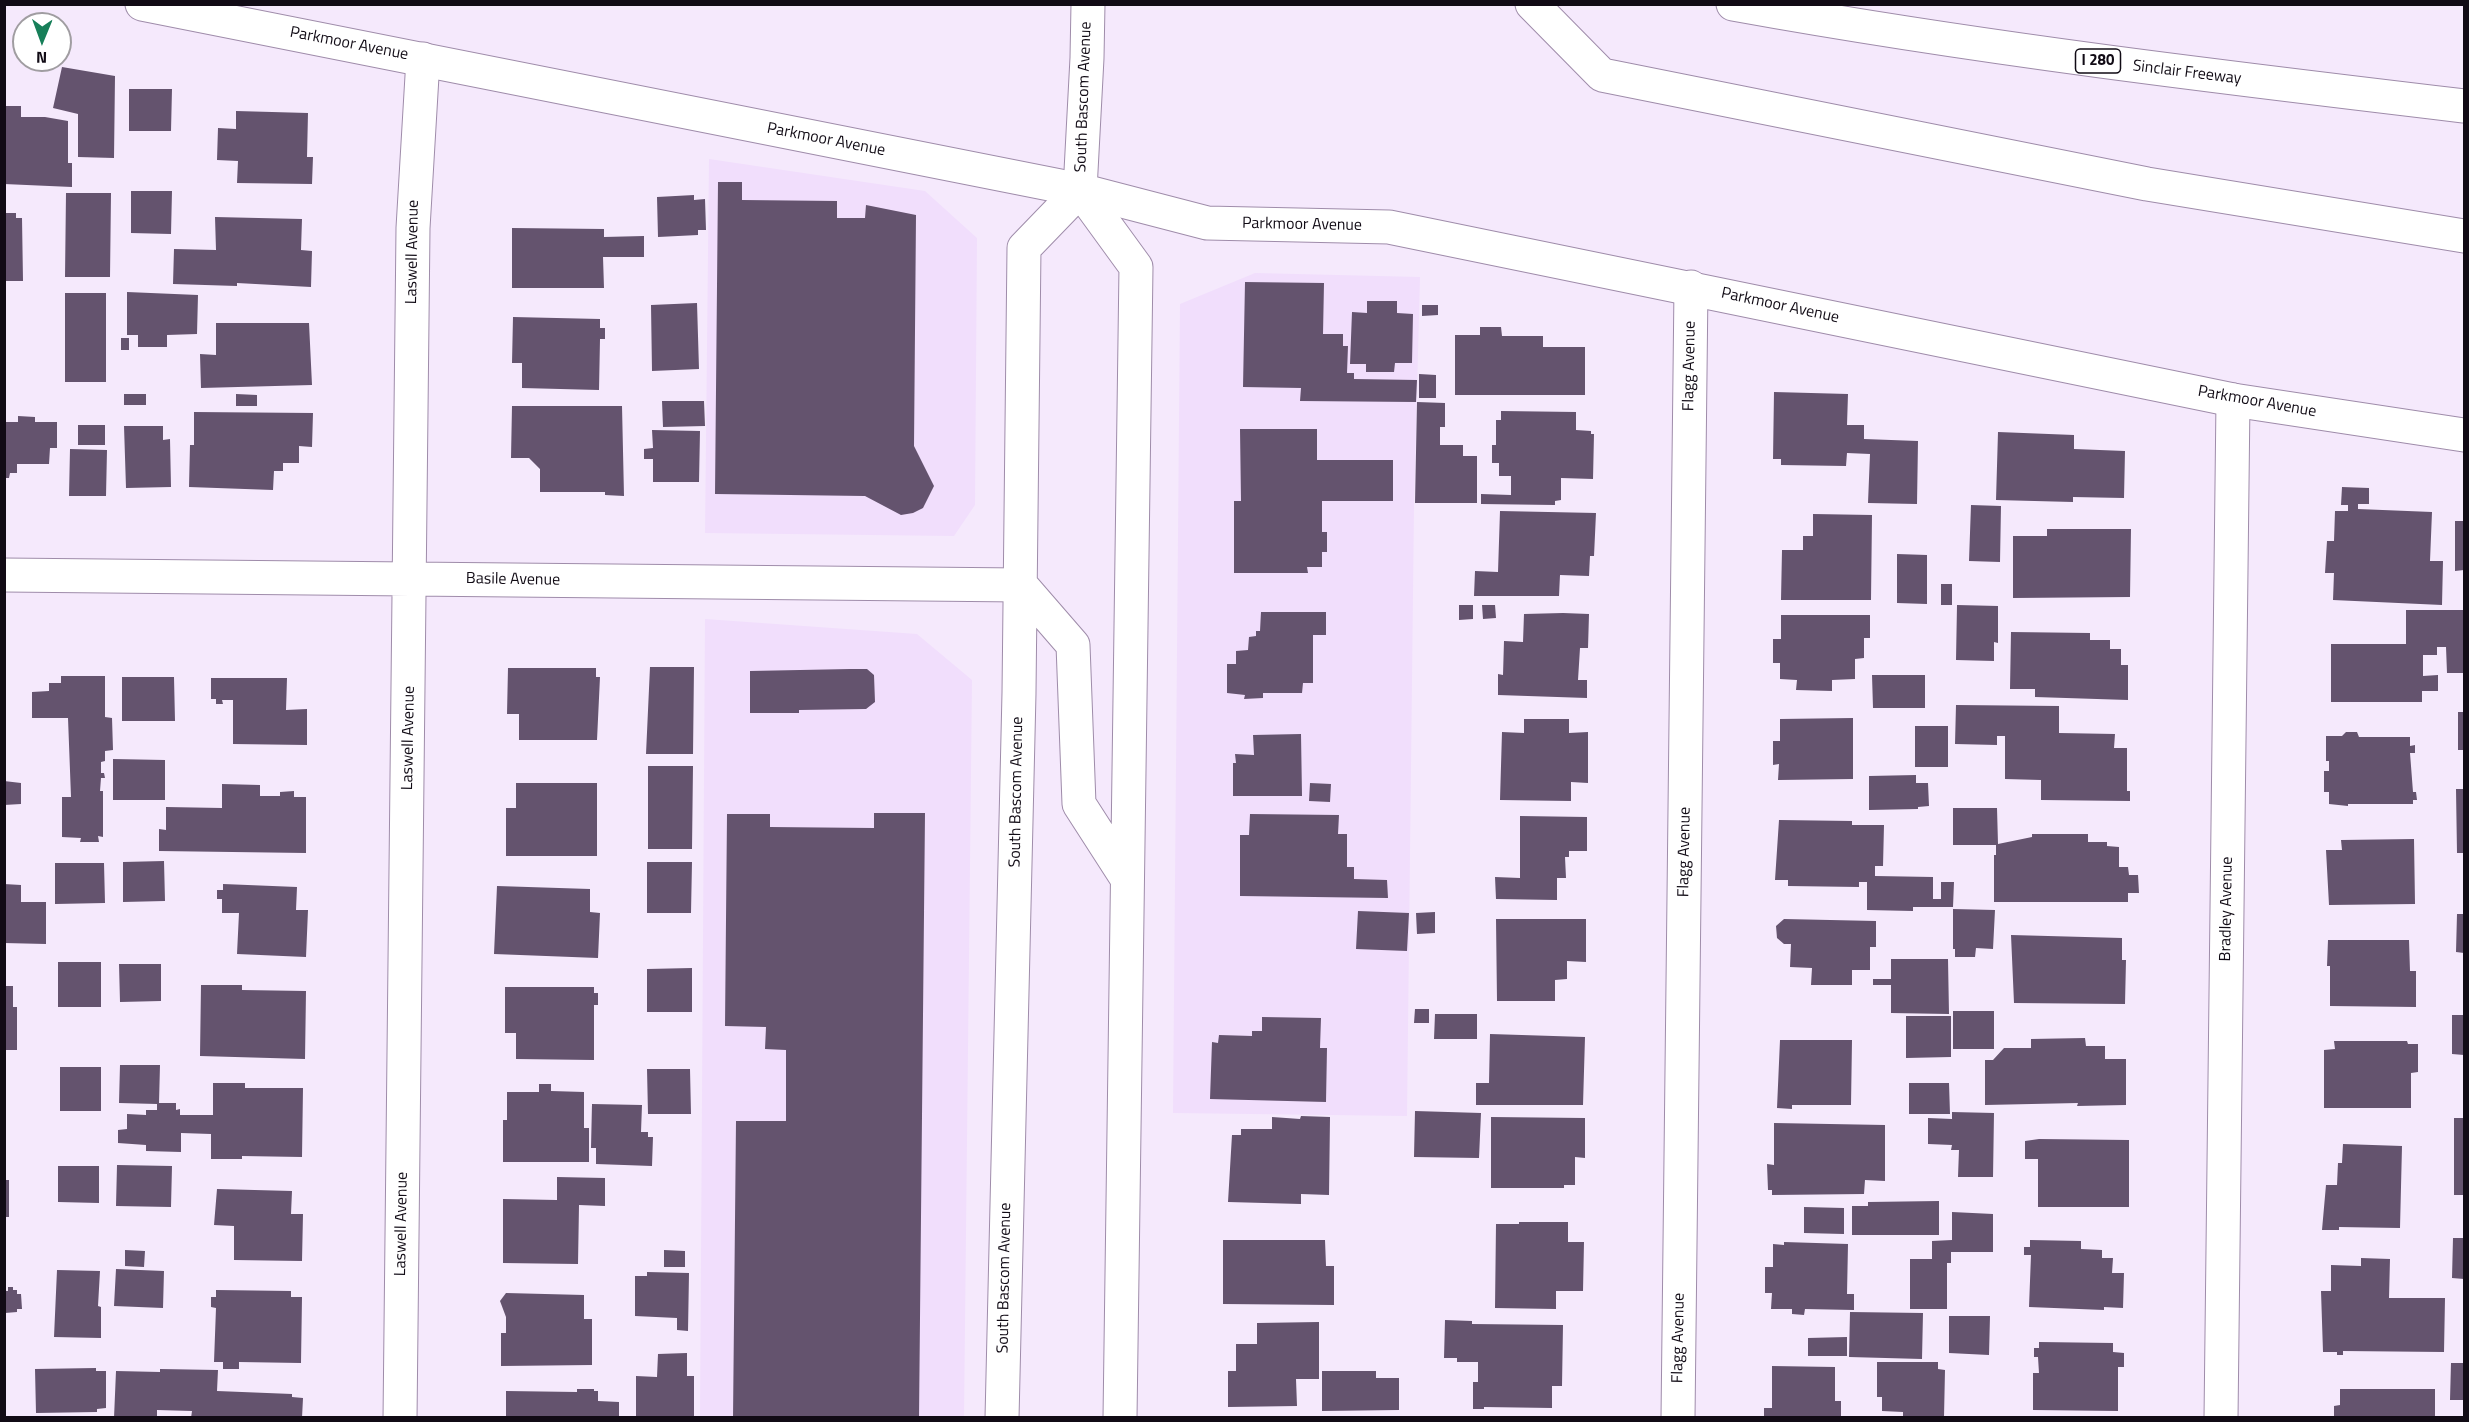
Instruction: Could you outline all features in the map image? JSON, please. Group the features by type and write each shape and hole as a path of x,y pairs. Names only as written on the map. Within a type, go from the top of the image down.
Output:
{"main road":[{"name":"Parkmoor Avenue","path":"142,4 1080,190 1207,223 1389,226 2233,400 2464,435"},
{"name":"South Bascom Avenue","path":"1088,4 1080,190 1136,267 1120,1418"},
{"path":"1532,4 1602,75 2147,184 2464,236"},
{"name":"Sinclair Freeway","path":"1733,4 1910,35 2174,72 2464,106"},
{"name":"Laswell Avenue","path":"400,1418 411,579 413,228 423,59"},
{"name":"South Bascom Avenue","path":"1002,1418 1021,585 1024,248 1080,190"},
{"name":"Flagg Avenue","path":"1678,1418 1691,287"},
{"name":"Bradley Avenue","path":"2221,1418 2233,400"},
{"name":"Basile Avenue","path":"4,575 1021,585"},
{"path":"1021,585 1073,645 1079,804 1126,877"}],"shaded area":[{"path":"709,159 925,191 977,238 975,505 954,536 705,533"},
{"path":"1255,273 1420,277 1414,506 1407,1116 1173,1113 1180,304"},
{"path":"705,619 917,634 972,680 964,1417 700,1418"}],"building":[{"path":"72,69 115,76 114,158 78,157 78,114 53,108 61,72 72,72"},
{"path":"129,89 172,89 171,131 129,131"},
{"path":"4,106 21,106 21,117 45,117 68,121 68,163 72,163 72,187 4,184"},
{"path":"236,111 308,113 307,157 313,157 312,184 237,183 238,161 217,160 218,128 236,129"},
{"path":"718,182 742,182 742,200 837,201 837,218 865,218 866,205 916,215 914,446 934,486 923,508 901,515 865,496 715,494"},
{"path":"131,191 172,191 171,234 131,233"},
{"path":"66,193 111,193 110,277 65,277"},
{"path":"694,195 694,200 705,199 706,230 698,230 698,235 658,237 657,197"},
{"path":"4,213 16,213 16,218 22,218 23,281 4,281"},
{"path":"215,217 302,219 301,250 312,251 311,287 237,283 237,286 173,284 174,249 216,250"},
{"path":"512,228 604,229 604,237 644,236 644,257 603,257 604,288 512,288"},
{"path":"1245,282 1324,283 1323,334 1343,334 1343,346 1348,346 1347,373 1354,373 1354,379 1417,380 1416,402 1300,401 1301,388 1243,387"},
{"path":"127,292 198,295 197,334 167,335 167,347 138,347 138,335 127,335"},
{"path":"65,293 106,293 106,382 65,382"},
{"path":"1367,301 1397,301 1397,313 1413,314 1412,363 1395,363 1394,372 1366,372 1366,364 1350,364 1352,312 1367,313"},
{"path":"697,303 699,369 652,371 651,305"},
{"path":"1422,305 1438,305 1438,315 1422,316"},
{"path":"513,317 600,319 600,328 605,328 605,339 600,339 599,390 522,388 522,363 512,363"},
{"path":"216,323 309,323 312,385 201,388 200,354 216,355"},
{"path":"1480,327 1501,327 1502,336 1543,336 1543,347 1585,347 1585,395 1455,395 1455,335 1480,335"},
{"path":"121,338 129,338 129,350 121,350"},
{"path":"1419,374 1436,375 1436,398 1419,398"},
{"path":"1774,392 1848,394 1847,425 1864,425 1864,439 1918,441 1917,504 1868,503 1870,454 1847,453 1846,466 1781,465 1781,459 1773,459"},
{"path":"124,394 146,394 146,405 124,405"},
{"path":"236,394 257,395 257,406 236,406"},
{"path":"662,401 704,401 705,426 663,427"},
{"path":"1417,402 1445,403 1445,427 1440,427 1440,445 1463,445 1463,456 1477,456 1477,503 1415,503"},
{"path":"512,406 622,406 624,496 605,495 605,492 540,492 540,469 529,458 511,458"},
{"path":"1501,411 1576,412 1576,430 1591,431 1591,434 1594,434 1593,479 1561,478 1561,500 1555,501 1555,505 1481,504 1481,494 1511,495 1511,476 1499,476 1499,463 1492,463 1492,445 1496,445 1496,420 1501,420"},
{"path":"194,412 313,413 312,447 299,446 299,463 283,463 283,471 274,471 273,490 189,487 190,445 194,445"},
{"path":"18,416 35,417 35,422 57,422 57,448 50,448 49,464 17,464 17,473 10,473 9,478 4,478 4,422 18,422"},
{"path":"78,425 105,425 105,445 78,445"},
{"path":"124,426 163,426 163,440 170,439 171,487 126,488"},
{"path":"1240,429 1317,429 1317,460 1393,460 1393,501 1322,501 1322,532 1327,532 1327,552 1322,552 1322,567 1307,567 1308,573 1234,573 1234,501 1241,501"},
{"path":"652,430 700,431 699,482 653,482 653,459 644,459 644,449 653,448"},
{"path":"1998,432 2074,435 2074,449 2125,451 2124,498 2073,497 2073,502 1996,500"},
{"path":"70,449 107,450 106,496 69,496"},
{"path":"2342,487 2369,488 2369,504 2358,504 2358,509 2432,512 2430,561 2443,561 2442,605 2333,600 2334,573 2325,573 2327,541 2334,541 2335,511 2348,511 2348,505 2341,505"},
{"path":"1971,505 2001,506 2000,562 1969,561"},
{"path":"1500,511 1596,513 1594,556 1590,556 1589,576 1560,575 1559,596 1474,596 1475,571 1498,572"},
{"path":"1813,514 1872,515 1871,600 1781,600 1782,550 1803,550 1803,536 1813,536"},
{"path":"2455,521 2464,521 2464,570 2455,571"},
{"path":"2047,529 2131,529 2130,597 2013,598 2013,536 2047,536"},
{"path":"1897,554 1927,555 1927,604 1897,603"},
{"path":"1941,584 1952,584 1952,605 1941,605"},
{"path":"1459,605 1473,605 1473,619 1459,620"},
{"path":"1482,605 1495,605 1496,618 1483,619"},
{"path":"1957,605 1998,606 1998,643 1994,642 1994,661 1956,660"},
{"path":"2406,610 2464,610 2464,673 2447,673 2446,647 2437,647 2437,655 2423,655 2423,676 2438,675 2438,691 2422,691 2422,702 2331,702 2331,644 2406,644"},
{"path":"1261,612 1326,612 1326,635 1313,635 1313,683 1303,683 1302,693 1263,693 1263,698 1244,699 1245,695 1227,693 1227,664 1236,664 1236,651 1248,650 1249,637 1256,636 1256,631 1260,631"},
{"path":"1524,614 1589,614 1588,648 1580,648 1578,680 1587,680 1587,698 1498,695 1498,674 1503,675 1504,641 1523,642"},
{"path":"1781,615 1870,615 1870,638 1864,638 1864,658 1855,659 1855,679 1832,680 1832,691 1796,690 1797,680 1780,679 1780,663 1773,663 1773,639 1781,639"},
{"path":"2011,632 2090,633 2090,640 2110,640 2110,649 2121,649 2121,665 2128,665 2128,700 2035,697 2035,689 2010,689"},
{"path":"650,667 694,667 693,754 646,754"},
{"path":"508,668 596,668 596,677 600,677 597,740 519,740 519,714 507,714"},
{"path":"867,669 874,675 875,702 866,709 750,713 750,671"},
{"path":"1872,675 1925,675 1925,708 1873,708"},
{"path":"61,676 105,676 105,717 112,718 113,750 105,751 105,761 101,762 101,773 104,773 105,778 101,778 103,837 98,836 99,842 80,842 81,838 62,837 62,797 71,797 68,718 32,718 32,692 49,691 49,683 61,683"},
{"path":"122,677 174,677 175,721 122,721"},
{"path":"211,678 287,678 286,710 307,709 307,745 233,744 233,700 222,700 223,704 216,704 216,699 211,699"},
{"path":"1956,705 2059,706 2059,733 2115,734 2114,748 2127,748 2127,791 2130,791 2130,801 2041,800 2041,780 2005,779 2005,736 1997,736 1997,745 1955,744"},
{"path":"2458,712 2464,712 2464,750 2458,750"},
{"path":"1853,718 1853,779 1778,780 1779,764 1773,765 1773,741 1780,741 1780,719"},
{"path":"1524,719 1569,719 1569,733 1588,732 1588,783 1571,782 1571,801 1500,800 1502,732 1524,733"},
{"path":"1915,726 1948,726 1948,767 1915,767"},
{"path":"2346,732 2357,732 2359,737 2410,737 2410,746 2415,745 2415,753 2410,753 2413,792 2416,792 2417,800 2413,800 2413,804 2348,804 2348,806 2329,804 2329,792 2324,792 2324,771 2329,771 2329,761 2326,761 2326,736 2342,736"},
{"path":"1301,734 1302,796 1233,796 1235,754 1254,755 1253,735"},
{"path":"113,759 165,760 165,800 113,800"},
{"path":"648,766 693,766 692,849 648,849"},
{"path":"1916,775 1916,783 1928,783 1929,806 1918,807 1918,809 1869,810 1869,776"},
{"path":"4,781 21,783 21,804 4,805"},
{"path":"516,783 597,783 597,856 506,856 506,808 516,808"},
{"path":"1310,783 1331,784 1330,802 1309,801"},
{"path":"222,784 260,785 260,796 280,796 280,792 294,791 294,797 306,797 306,853 159,851 159,829 166,830 166,807 222,808"},
{"path":"2456,789 2464,789 2464,853 2457,853"},
{"path":"1953,808 1997,808 1998,844 2032,837 2032,834 2088,834 2088,842 2107,842 2107,846 2119,847 2119,867 2128,867 2129,875 2138,875 2139,893 2128,893 2128,902 1994,902 1996,845 1953,845"},
{"path":"874,813 925,813 919,1418 733,1418 736,1121 786,1121 786,1050 765,1049 766,1027 725,1026 727,814 770,814 770,827 874,828"},
{"path":"1250,814 1339,815 1338,834 1347,834 1347,867 1354,867 1354,879 1387,880 1388,898 1240,896 1240,835 1249,835"},
{"path":"1520,816 1587,817 1587,851 1569,851 1569,857 1565,857 1566,878 1557,878 1557,900 1496,899 1495,877 1520,878"},
{"path":"1779,820 1852,821 1852,825 1884,825 1883,866 1875,866 1875,876 1933,877 1933,899 1941,899 1941,882 1954,882 1953,907 1913,907 1913,911 1867,910 1867,882 1859,882 1859,887 1788,886 1788,880 1775,880"},
{"path":"2414,839 2415,904 2329,905 2326,850 2342,850 2341,840"},
{"path":"164,861 165,901 123,902 123,862"},
{"path":"647,862 692,862 691,913 647,913"},
{"path":"55,863 104,863 105,903 55,904"},
{"path":"4,884 21,885 21,902 46,902 46,944 4,943"},
{"path":"223,884 297,887 296,910 308,910 306,957 237,954 239,913 222,913 222,899 217,899 217,890 223,890"},
{"path":"497,886 590,889 590,912 600,913 598,958 494,954"},
{"path":"1953,909 1995,910 1993,949 1976,948 1975,957 1955,957"},
{"path":"1358,911 1409,913 1407,951 1356,949"},
{"path":"1435,912 1435,933 1417,934 1416,913"},
{"path":"2457,914 2464,914 2464,953 2456,952"},
{"path":"1496,919 1586,919 1586,962 1567,961 1567,979 1555,980 1555,1001 1497,1001"},
{"path":"1784,919 1876,921 1876,947 1870,947 1870,970 1852,970 1852,985 1811,985 1812,968 1790,967 1791,944 1784,944 1777,938 1776,926"},
{"path":"2011,935 2122,938 2122,960 2126,960 2125,1004 2014,1003"},
{"path":"2328,940 2409,940 2410,971 2416,971 2416,1007 2330,1006"},
{"path":"1891,959 1948,959 1949,1014 1891,1013 1891,985 1873,985 1873,979 1891,979"},
{"path":"58,962 101,962 101,1007 58,1007"},
{"path":"119,964 161,964 161,1001 120,1002"},
{"path":"692,968 692,1012 647,1012 647,969"},
{"path":"201,985 242,985 242,990 306,991 305,1059 200,1056"},
{"path":"4,986 13,986 13,1007 17,1007 17,1050 4,1050"},
{"path":"505,987 594,987 594,993 598,993 598,1005 594,1005 594,1060 516,1059 516,1033 505,1033"},
{"path":"1415,1009 1429,1009 1429,1023 1414,1023"},
{"path":"1953,1011 1994,1011 1994,1049 1953,1049"},
{"path":"1435,1014 1477,1014 1477,1039 1434,1039"},
{"path":"2452,1015 2464,1015 2464,1055 2452,1054"},
{"path":"1906,1016 1951,1016 1951,1057 1906,1058"},
{"path":"1262,1017 1321,1018 1320,1048 1327,1048 1326,1102 1210,1099 1212,1042 1218,1043 1219,1035 1252,1036 1252,1031 1262,1031"},
{"path":"1490,1034 1585,1037 1583,1105 1476,1105 1476,1083 1489,1083"},
{"path":"2085,1038 2086,1046 2105,1046 2105,1059 2126,1059 2126,1105 2077,1106 2078,1103 1985,1105 1985,1060 1993,1060 2004,1048 2031,1048 2031,1039"},
{"path":"1780,1040 1852,1040 1851,1105 1792,1105 1792,1109 1777,1108"},
{"path":"2334,1041 2407,1041 2408,1044 2418,1044 2418,1072 2411,1073 2411,1108 2324,1108 2324,1050 2335,1049"},
{"path":"120,1065 160,1065 159,1103 176,1103 176,1110 180,1109 180,1115 213,1115 213,1083 245,1083 245,1088 303,1088 302,1157 242,1156 242,1159 211,1159 211,1134 181,1133 181,1152 146,1151 146,1145 118,1143 118,1130 127,1129 127,1114 146,1115 146,1110 157,1110 157,1104 119,1103"},
{"path":"60,1067 101,1067 101,1111 60,1111"},
{"path":"647,1069 690,1069 691,1114 648,1114"},
{"path":"1909,1083 1949,1083 1950,1114 1909,1114"},
{"path":"539,1084 551,1084 551,1091 584,1092 584,1128 589,1128 589,1162 503,1162 503,1120 507,1120 507,1092 539,1092"},
{"path":"592,1104 642,1105 641,1132 648,1132 648,1137 653,1137 652,1166 596,1164 596,1148 591,1148"},
{"path":"1415,1111 1481,1113 1479,1158 1414,1157"},
{"path":"1952,1112 1994,1113 1993,1177 1958,1177 1959,1150 1951,1150 1952,1145 1928,1144 1928,1118 1952,1119"},
{"path":"1301,1116 1330,1117 1329,1195 1301,1194 1301,1204 1228,1202 1232,1135 1241,1135 1241,1129 1272,1129 1272,1117 1300,1119"},
{"path":"1491,1117 1585,1118 1585,1158 1575,1157 1575,1185 1564,1185 1564,1188 1491,1188"},
{"path":"2454,1118 2464,1118 2464,1195 2454,1195"},
{"path":"1774,1123 1885,1125 1885,1181 1865,1180 1864,1194 1772,1195 1772,1190 1768,1190 1767,1164 1774,1165"},
{"path":"2039,1139 2129,1140 2129,1207 2038,1207 2038,1159 2025,1159 2025,1141"},
{"path":"2343,1144 2402,1146 2400,1228 2339,1227 2339,1230 2322,1230 2326,1185 2337,1185 2338,1163 2342,1163"},
{"path":"117,1165 172,1166 171,1207 116,1206"},
{"path":"58,1166 99,1166 99,1203 58,1202"},
{"path":"557,1177 605,1178 605,1206 579,1205 578,1264 503,1263 503,1199 557,1200"},
{"path":"4,1180 9,1180 9,1217 4,1217"},
{"path":"217,1189 292,1191 291,1214 303,1214 302,1261 234,1260 234,1226 214,1225"},
{"path":"1939,1201 1939,1235 1852,1235 1852,1206 1868,1206 1868,1202"},
{"path":"1804,1207 1844,1208 1844,1234 1804,1233"},
{"path":"1952,1212 1993,1214 1993,1252 1951,1252 1951,1263 1947,1263 1947,1309 1910,1309 1910,1259 1932,1259 1932,1241 1952,1240"},
{"path":"1519,1222 1568,1222 1568,1242 1584,1242 1583,1291 1556,1291 1556,1309 1495,1308 1496,1224 1519,1224"},
{"path":"2453,1238 2464,1238 2464,1279 2452,1278"},
{"path":"1223,1240 1325,1240 1326,1266 1334,1266 1334,1305 1223,1304"},
{"path":"2030,1240 2081,1241 2081,1249 2102,1250 2102,1258 2113,1258 2112,1273 2124,1273 2123,1308 2104,1307 2104,1310 2029,1307 2031,1255 2024,1255 2024,1247 2030,1247"},
{"path":"1784,1242 1848,1244 1847,1294 1854,1294 1854,1310 1805,1309 1804,1315 1792,1314 1792,1309 1771,1309 1772,1293 1765,1293 1765,1267 1773,1267 1773,1244 1784,1245"},
{"path":"125,1250 145,1251 144,1267 125,1266"},
{"path":"664,1250 685,1251 685,1267 664,1267"},
{"path":"2361,1258 2390,1259 2389,1298 2445,1298 2444,1352 2343,1351 2343,1355 2337,1355 2337,1352 2323,1352 2321,1291 2331,1291 2331,1265 2361,1266"},
{"path":"116,1269 164,1271 163,1308 114,1306"},
{"path":"57,1270 100,1271 98,1306 101,1307 101,1338 54,1337"},
{"path":"647,1272 689,1273 688,1331 677,1330 677,1318 635,1316 635,1276 647,1276"},
{"path":"8,1287 13,1287 13,1290 17,1290 17,1294 21,1294 22,1309 17,1309 17,1312 5,1313 5,1291 8,1291"},
{"path":"216,1290 291,1291 291,1297 302,1297 301,1363 239,1362 239,1369 223,1369 223,1362 214,1362 216,1308 211,1307 211,1297 216,1297"},
{"path":"506,1293 584,1295 584,1319 592,1319 592,1365 501,1366 501,1333 506,1333 506,1317 500,1301"},
{"path":"1850,1312 1923,1313 1922,1359 1849,1357"},
{"path":"1949,1316 1990,1316 1989,1355 1949,1353"},
{"path":"1445,1320 1472,1321 1472,1324 1563,1325 1562,1386 1552,1386 1552,1408 1484,1407 1484,1409 1473,1409 1473,1382 1478,1382 1478,1362 1457,1362 1457,1358 1444,1358"},
{"path":"1319,1322 1319,1379 1296,1379 1297,1406 1228,1407 1228,1371 1236,1371 1236,1344 1257,1344 1257,1323"},
{"path":"1847,1337 1847,1356 1808,1356 1808,1338"},
{"path":"2039,1342 2113,1343 2113,1352 2124,1353 2124,1367 2118,1367 2118,1411 2033,1410 2033,1373 2039,1373 2038,1357 2034,1357 2034,1348 2039,1348"},
{"path":"687,1353 687,1376 694,1376 694,1418 636,1418 636,1376 657,1377 658,1354"},
{"path":"1877,1362 1938,1362 1938,1369 1945,1370 1944,1417 1903,1417 1903,1412 1882,1411 1882,1397 1877,1397"},
{"path":"2451,1363 2464,1363 2464,1400 2450,1400"},
{"path":"1772,1366 1835,1367 1835,1401 1841,1401 1841,1418 1764,1418 1764,1408 1772,1408"},
{"path":"96,1368 96,1371 106,1371 106,1408 97,1409 97,1412 36,1413 35,1369"},
{"path":"160,1369 218,1370 217,1391 292,1394 292,1397 303,1398 302,1418 191,1418 192,1411 157,1410 157,1418 114,1418 116,1371 160,1372"},
{"path":"1322,1371 1376,1371 1376,1378 1399,1378 1399,1410 1322,1411"},
{"path":"577,1389 598,1391 598,1401 619,1402 619,1418 506,1418 506,1391 577,1392"},
{"path":"2340,1389 2435,1389 2435,1418 2334,1418 2334,1406 2340,1405"}]}
